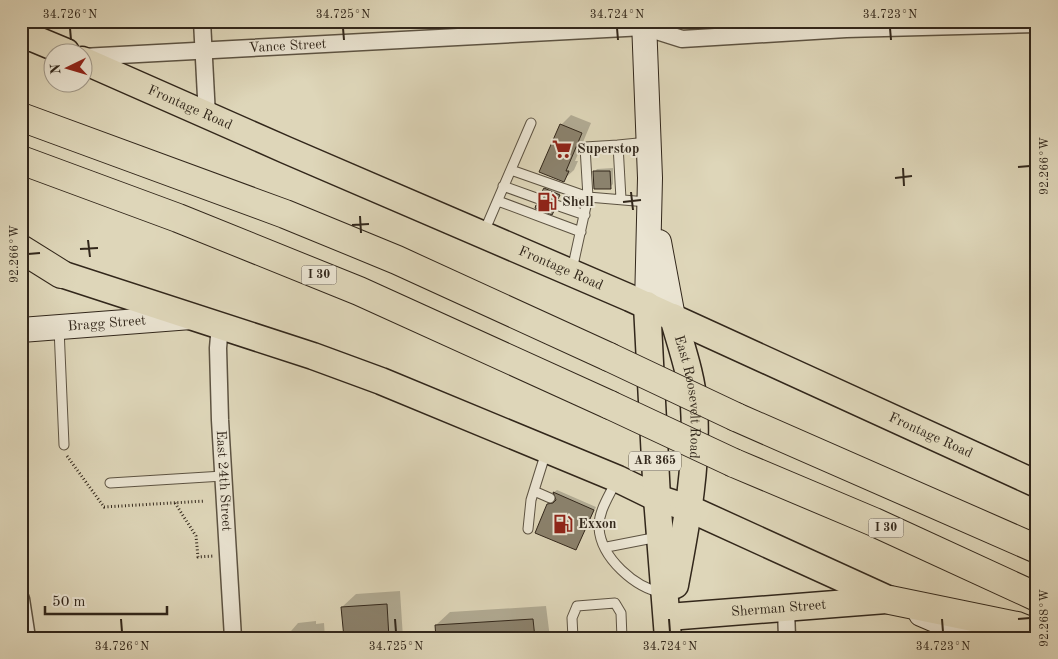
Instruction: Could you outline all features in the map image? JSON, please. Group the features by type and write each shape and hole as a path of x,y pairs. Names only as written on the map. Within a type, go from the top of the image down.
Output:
{"highway":[{"path":"21,117 116,150 311,224 397,260 736,417 1037,549"},
{"name":"I 30","path":"21,160 178,218 313,272 610,404 734,463 874,522 1037,597"},
{"path":"21,249 61,274"},
{"path":"890,600 1017,626 1037,634"}],"main road":[{"name":"East Roosevelt Road","path":"649,23 650,178 647,305 657,498 669,611"},
{"path":"26,34 44,42"},
{"name":"Frontage Road","path":"92,63 207,116 647,305 1037,484"},
{"name":"East Roosevelt Road","path":"650,178 673,317 689,373 694,406 695,456 688,508 669,611"},
{"path":"21,261 220,325 381,381 618,479 657,498 688,508 976,638"},
{"name":"Bragg Street","path":"21,330 193,317"},
{"name":"Sherman Street","path":"669,611 786,609 890,600"}],"street":[{"path":"202,21 207,116"},
{"name":"Vance Street","path":"92,57 526,27 649,23 682,39 846,25 1037,24"},
{"name":"East 24th Street","path":"220,325 218,348 223,476 233,638"},
{"path":"21,599 27,638"},
{"path":"786,609 787,638"}],"lane":[{"path":"483,234 531,123"},
{"path":"572,273 588,197 585,147 649,141"},
{"path":"618,145 621,199"},
{"path":"510,170 588,197 649,202"},
{"path":"503,186 539,199"},
{"path":"498,201 581,232"},
{"path":"556,205 585,215"},
{"path":"59,328 64,445"},
{"path":"528,529 534,491 547,449"},
{"path":"110,483 223,476"},
{"path":"618,479 596,514 599,528 607,547 626,575 669,611"},
{"path":"534,491 550,498"},
{"path":"607,547 661,537"},
{"path":"573,638 572,618 577,606 615,603 621,613 622,638"}],"path":[{"path":"175,503 196,536 198,557"}],"building":[{"name":"Superstop","path":"560,124 582,133 566,171 569,171 564,182 539,172"},
{"name":"Shell","path":"593,171 610,171 611,189 594,189"},
{"name":"Shell","path":"544,188 560,195 558,199 550,203 550,207 554,211 552,215 535,208 536,205 541,205 545,202 545,197 541,193"},
{"name":"Exxon","path":"553,492 594,510 576,550 535,533 547,504 553,503 556,500"},
{"path":"387,604 389,638 344,638 341,607"},
{"path":"533,619 535,638 436,638 435,625"}],"place":[{"name":"Superstop","path":"562,149"},
{"name":"Shell","path":"547,202"},
{"name":"Exxon","path":"563,524"}]}
